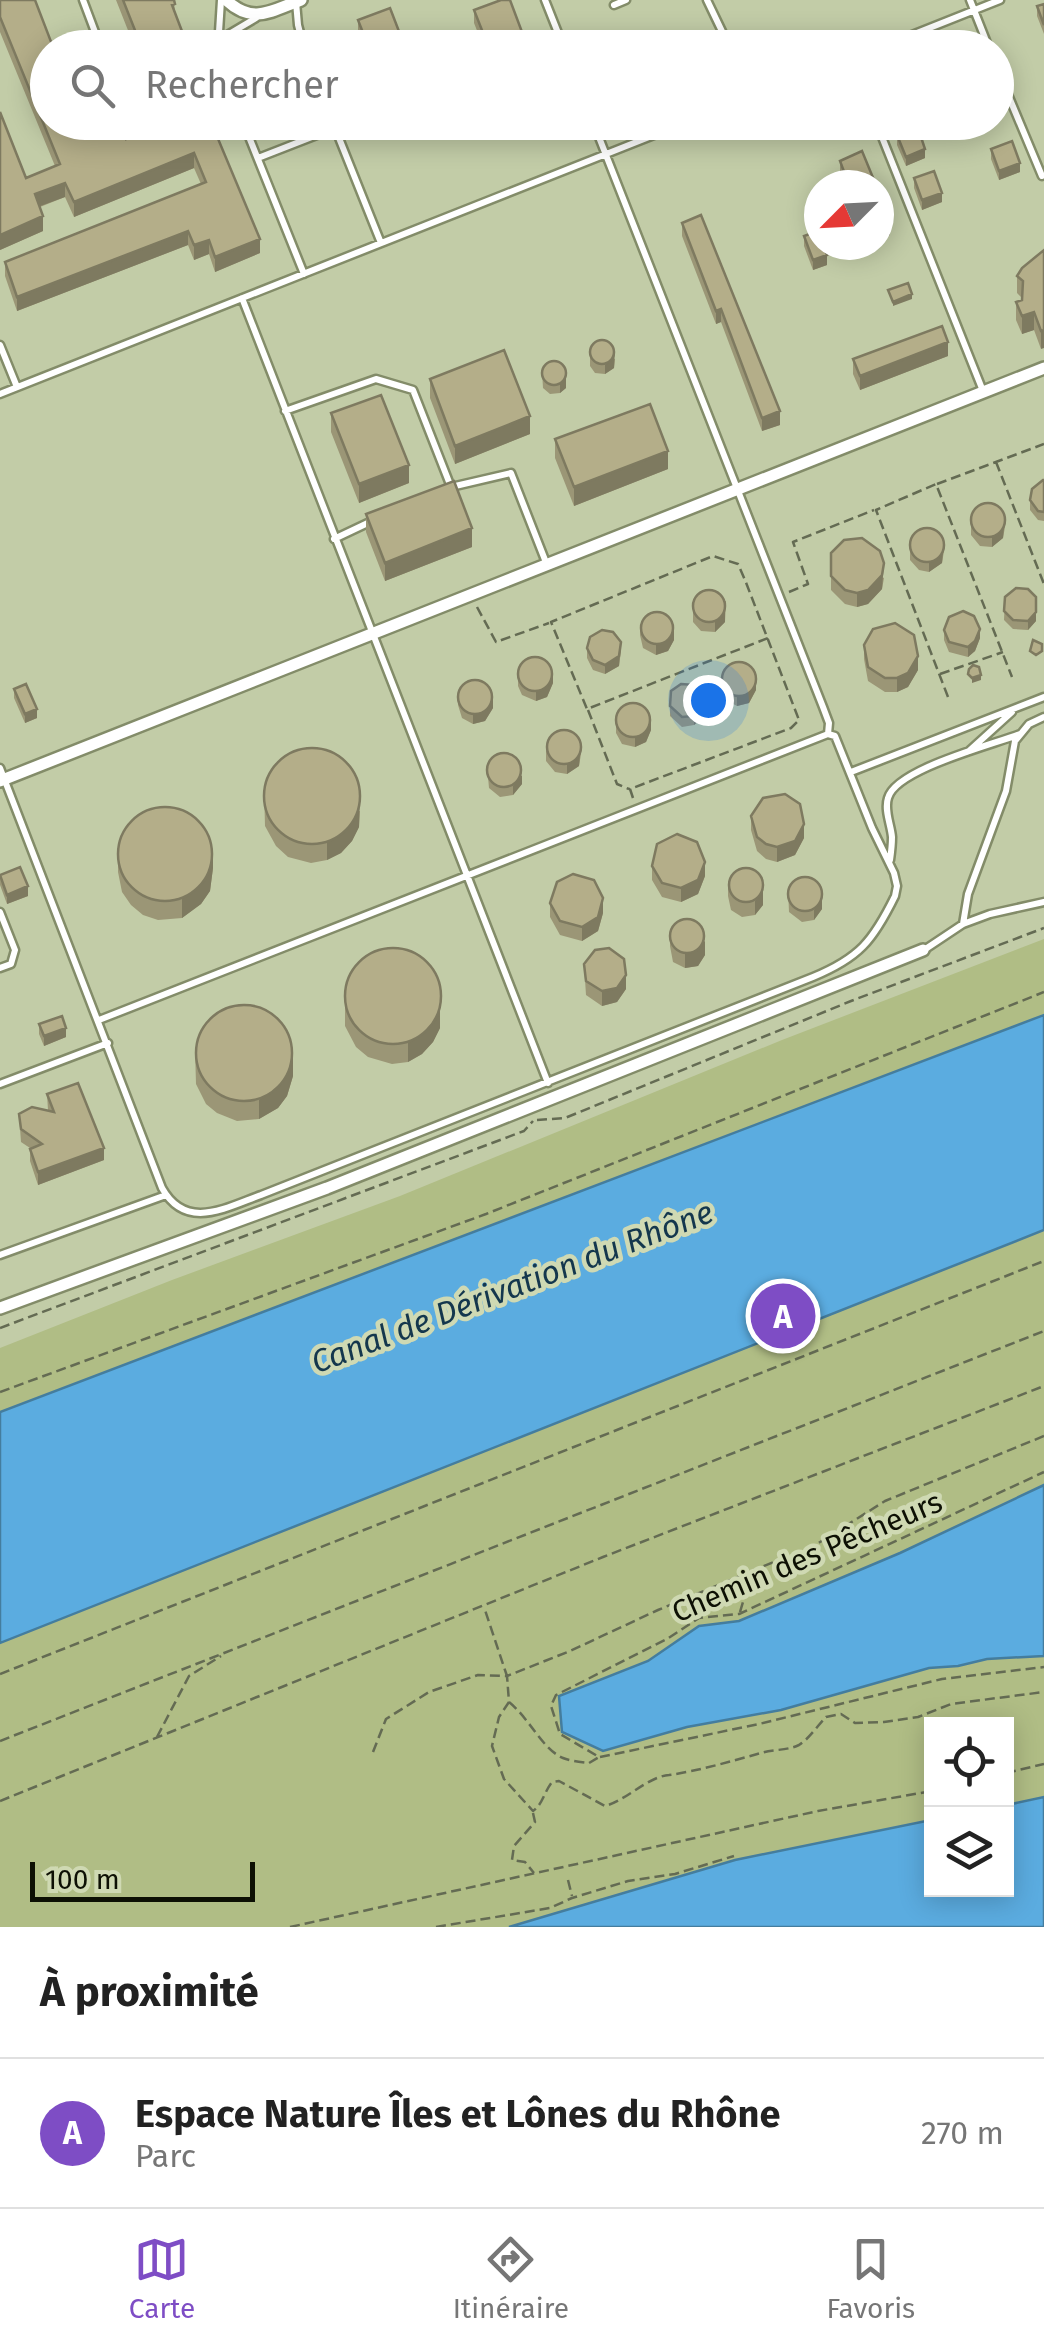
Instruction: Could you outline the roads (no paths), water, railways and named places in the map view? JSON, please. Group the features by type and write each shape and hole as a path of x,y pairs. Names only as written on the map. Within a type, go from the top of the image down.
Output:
{"street":[{"path":"224,0 239,12 261,15 299,1"},
{"path":"2,776 472,596 1044,368"},
{"path":"0,1308 327,1188 922,950"}],"lane":[{"path":"83,0 94,30"},
{"path":"220,30 224,0"},
{"path":"546,0 557,30"},
{"path":"614,5 626,0"},
{"path":"706,0 721,30"},
{"path":"970,0 982,30"},
{"path":"923,30 1000,0"},
{"path":"299,1 299,30"},
{"path":"239,30 261,15"},
{"path":"1014,109 1042,176"},
{"path":"250,140 304,274"},
{"path":"258,158 299,140"},
{"path":"340,140 380,244"},
{"path":"600,140 829,722 828,734"},
{"path":"0,394 642,140"},
{"path":"883,140 983,392"},
{"path":"242,298 548,1082"},
{"path":"0,344 17,387"},
{"path":"285,411 376,379 413,390 450,486"},
{"path":"435,494 450,486 511,473 547,566"},
{"path":"334,538 387,514"},
{"path":"851,772 1044,697"},
{"path":"966,754 1016,708"},
{"path":"890,861 892,839 886,800 892,790 910,776 1023,732 1044,717"},
{"path":"963,924 968,894 1006,791 1016,741 1023,732"},
{"path":"2,776 166,1196 188,1212 208,1214 846,963 858,954 898,886 835,736 828,734 99,1020"},
{"path":"922,950 963,924 1044,902"},
{"path":"0,912 15,950 11,964 0,968"},
{"path":"0,1084 108,1044"},
{"path":"0,1255 166,1196"}],"water":[{"name":"Canal de Dérivation du Rhône","path":"1044,1015 1044,1230 0,1643 0,1412"},
{"path":"1044,1485 1044,1656 929,1668 781,1710 687,1727 603,1751 562,1732 559,1696 648,1661 699,1626 739,1621 900,1553"},
{"path":"1044,1797 1044,1927 509,1927 735,1860 924,1821 924,1897 1014,1897 1014,1803"}],"place":[{"name":"Espace Nature Îles et Lônes du Rhône","path":"783,1316"}]}
